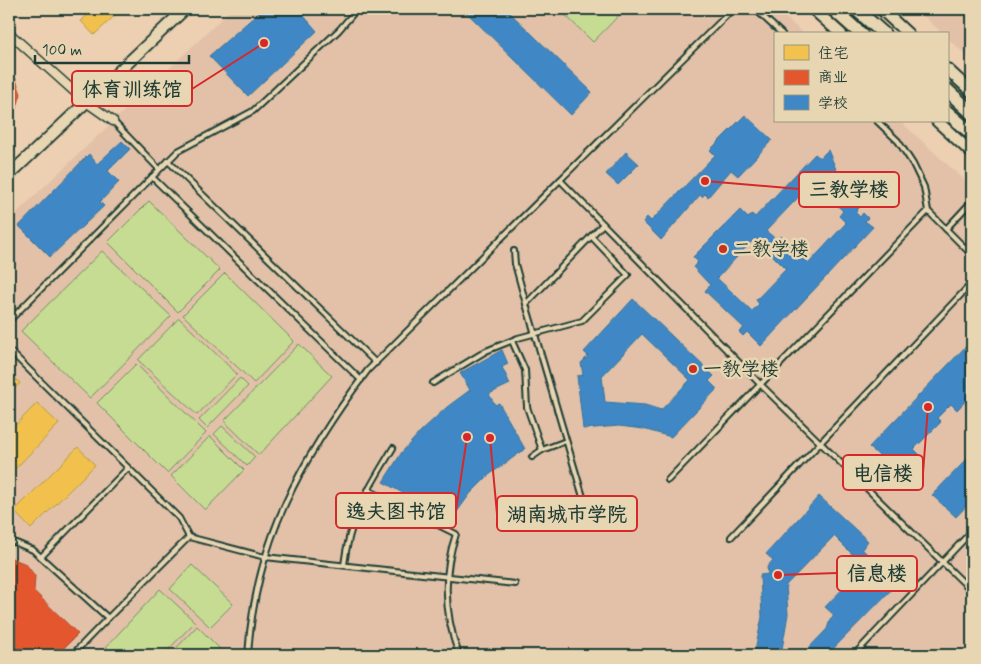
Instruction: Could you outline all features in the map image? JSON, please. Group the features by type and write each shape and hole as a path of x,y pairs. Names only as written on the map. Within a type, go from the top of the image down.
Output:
{"main road":[{"path":"833,9 858,32"},
{"path":"856,9 882,32"},
{"path":"948,91 972,113"},
{"path":"948,113 972,134"}],"street":[{"path":"9,174 185,9"},
{"path":"813,9 839,32"},
{"path":"881,9 906,32"},
{"path":"9,33 86,102 113,121"},
{"path":"948,70 972,92"},
{"path":"938,122 972,153"}],"lane":[{"path":"9,321 178,151 253,111 339,30 357,9"},
{"path":"248,655 265,557 284,505 305,461 331,419 376,363 733,9"},
{"path":"755,9 780,32"},
{"path":"113,121 159,170"},
{"path":"877,122 898,141 913,164 924,187 928,211 972,254"},
{"path":"168,161 376,363"},
{"path":"152,177 361,380"},
{"path":"560,180 761,385 972,590"},
{"path":"946,229 972,201"},
{"path":"668,480 928,211"},
{"path":"526,304 603,224"},
{"path":"434,382 486,351 512,341 582,321 628,275 591,236"},
{"path":"514,251 515,264 526,304 588,514"},
{"path":"731,537 972,283"},
{"path":"512,341 525,370 526,407 542,450"},
{"path":"9,350 179,518 189,537 265,557 446,575 515,584"},
{"path":"532,457 542,450 566,441"},
{"path":"344,565 353,518 393,448"},
{"path":"41,557 128,468"},
{"path":"368,490 456,534 449,555 446,575 451,632 459,655"},
{"path":"854,655 972,531"},
{"path":"72,655 189,537"},
{"path":"9,540 33,550 108,618"}],"shaded area":[{"path":"232,9 776,9 802,32 774,32 774,122 901,122 972,187 972,655 9,655 9,220"},
{"path":"916,9 972,9 972,60 948,39 948,32 941,32"}],"green space":[{"path":"559,9 625,9 593,42"},
{"path":"149,201 220,270 178,312 108,242"},
{"path":"102,251 171,316 90,398 21,331"},
{"path":"225,273 294,341 254,383 183,315"},
{"path":"179,318 237,374 197,415 138,360"},
{"path":"299,344 332,376 259,455 224,421"},
{"path":"136,364 206,433 167,473 97,403"},
{"path":"240,378 248,386 207,428 199,420"},
{"path":"222,426 255,457 247,466 214,434"},
{"path":"210,436 244,470 205,510 171,476"},
{"path":"192,565 233,604 210,627 170,589"},
{"path":"160,589 195,622 163,655 115,655 106,647"},
{"path":"197,626 226,655 170,655"}],"building: 住宅":[{"path":"94,9 122,9 94,35 81,21"},
{"path":"9,372 20,383 9,395"},
{"path":"37,403 59,424 9,475 9,432"},
{"path":"78,447 95,465 31,529 14,511"}],"building: 商业":[{"path":"9,71 15,77 21,94 17,107 9,115"},
{"path":"9,557 26,564 35,576 34,591 78,634 57,655 9,655"}],"building: 学校":[{"path":"263,9 311,9 304,16 317,31 248,96 209,56"},
{"path":"463,9 506,9 592,92 571,115"},
{"path":"745,115 772,140 738,176 731,170 708,197 705,194 702,197 700,195 661,240 643,222 647,217 651,221 715,155 710,150"},
{"path":"122,141 130,149 108,171 119,182 100,202 104,206 50,257 19,226 89,154 97,164"},
{"name":"二教学楼","path":"828,150 841,181 862,205 855,212 860,217 863,213 868,218 865,221 873,227 761,346 747,332 743,336 739,332 744,328 705,291 710,285 693,267 698,262 693,257 740,210 748,218 752,214 755,217 815,154 820,158","holes":["813,182 843,211 839,216 846,223 809,263 781,236 777,240 766,231","755,238 786,269 756,300 759,304 752,311 717,278"]},
{"path":"626,152 639,164 618,185 606,174"},
{"name":"一教学楼","path":"633,299 714,376 709,381 717,389 671,437 643,429 619,426 583,429 577,376 583,375 581,363 588,356 584,352","holes":["642,334 690,380 661,410 645,405 605,402 602,376"]},
{"path":"972,340 972,394 957,410 951,404 937,418 941,422 914,449 924,459 908,476 888,456 884,460 869,447"},
{"path":"502,350 508,364 502,367 510,384 489,394 495,405 499,403 525,449 489,475 470,494 451,520 383,482 402,452 421,431 447,407 470,390 460,373"},
{"path":"972,454 972,500 956,517 932,495"},
{"path":"819,496 868,541 862,549 879,565 884,560 902,579 827,655 802,655 827,629 834,615 825,607 862,569 872,579 874,576 834,536 786,585 788,614 781,655 754,655 762,617 760,575 768,574 767,567 773,560 766,554"}],"place":[{"name":"体育训练馆","path":"264,43"},
{"name":"三教学楼","path":"705,181"},
{"name":"二教学楼","path":"723,249"},
{"name":"一教学楼","path":"693,369"},
{"name":"电信楼","path":"928,407"},
{"name":"逸夫图书馆","path":"467,437"},
{"name":"湖南城市学院","path":"490,438"},
{"name":"信息楼","path":"778,575"}]}
